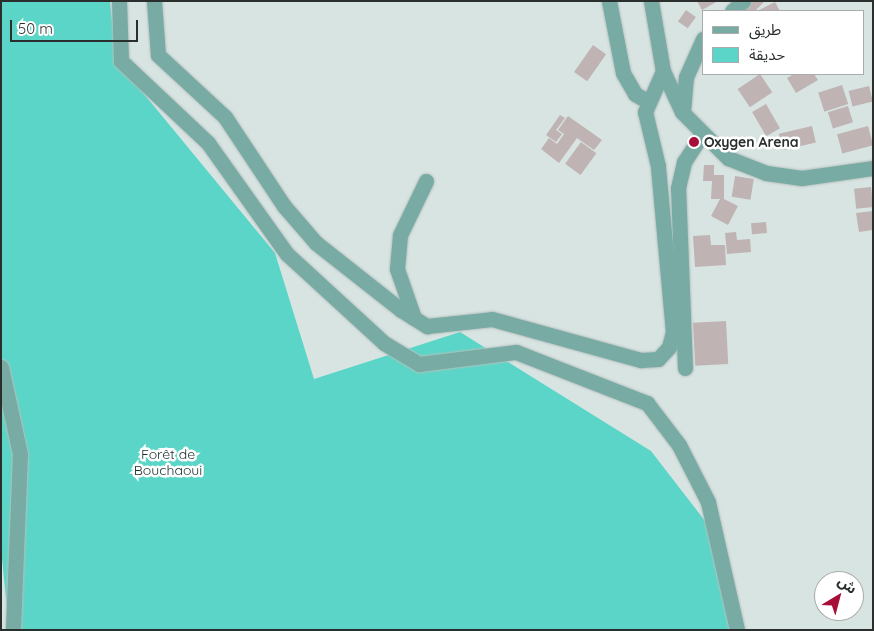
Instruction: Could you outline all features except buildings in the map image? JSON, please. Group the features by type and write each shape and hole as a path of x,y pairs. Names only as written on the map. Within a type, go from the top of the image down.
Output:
{"street":[{"path":"119,1 121,61 208,143 287,254 384,343 419,364 516,352 647,403 679,446 708,502 736,630"},
{"path":"154,1 162,60 225,117 284,206 316,243 414,318 438,327 492,319 641,360 658,359 669,347 673,332 658,166 645,112 647,101 663,71"},
{"path":"609,1 623,73 635,94 647,101"},
{"path":"651,1 663,71 682,112 701,136 728,158 766,173 802,178 873,168"},
{"path":"733,10 743,1"},
{"path":"682,112 686,77 702,41"},
{"path":"685,368 678,188 684,162 701,136"},
{"path":"414,318 397,269 400,234 426,181"},
{"path":"1,367 20,454 13,630"}],"green space":[{"name":"Forêt de Bouchaoui","path":"1,1 110,1 116,60 275,253 314,379 460,332 651,451 719,539 732,630 9,630 1,548"}],"place":[{"name":"Oxygen Arena","path":"694,142"}]}
